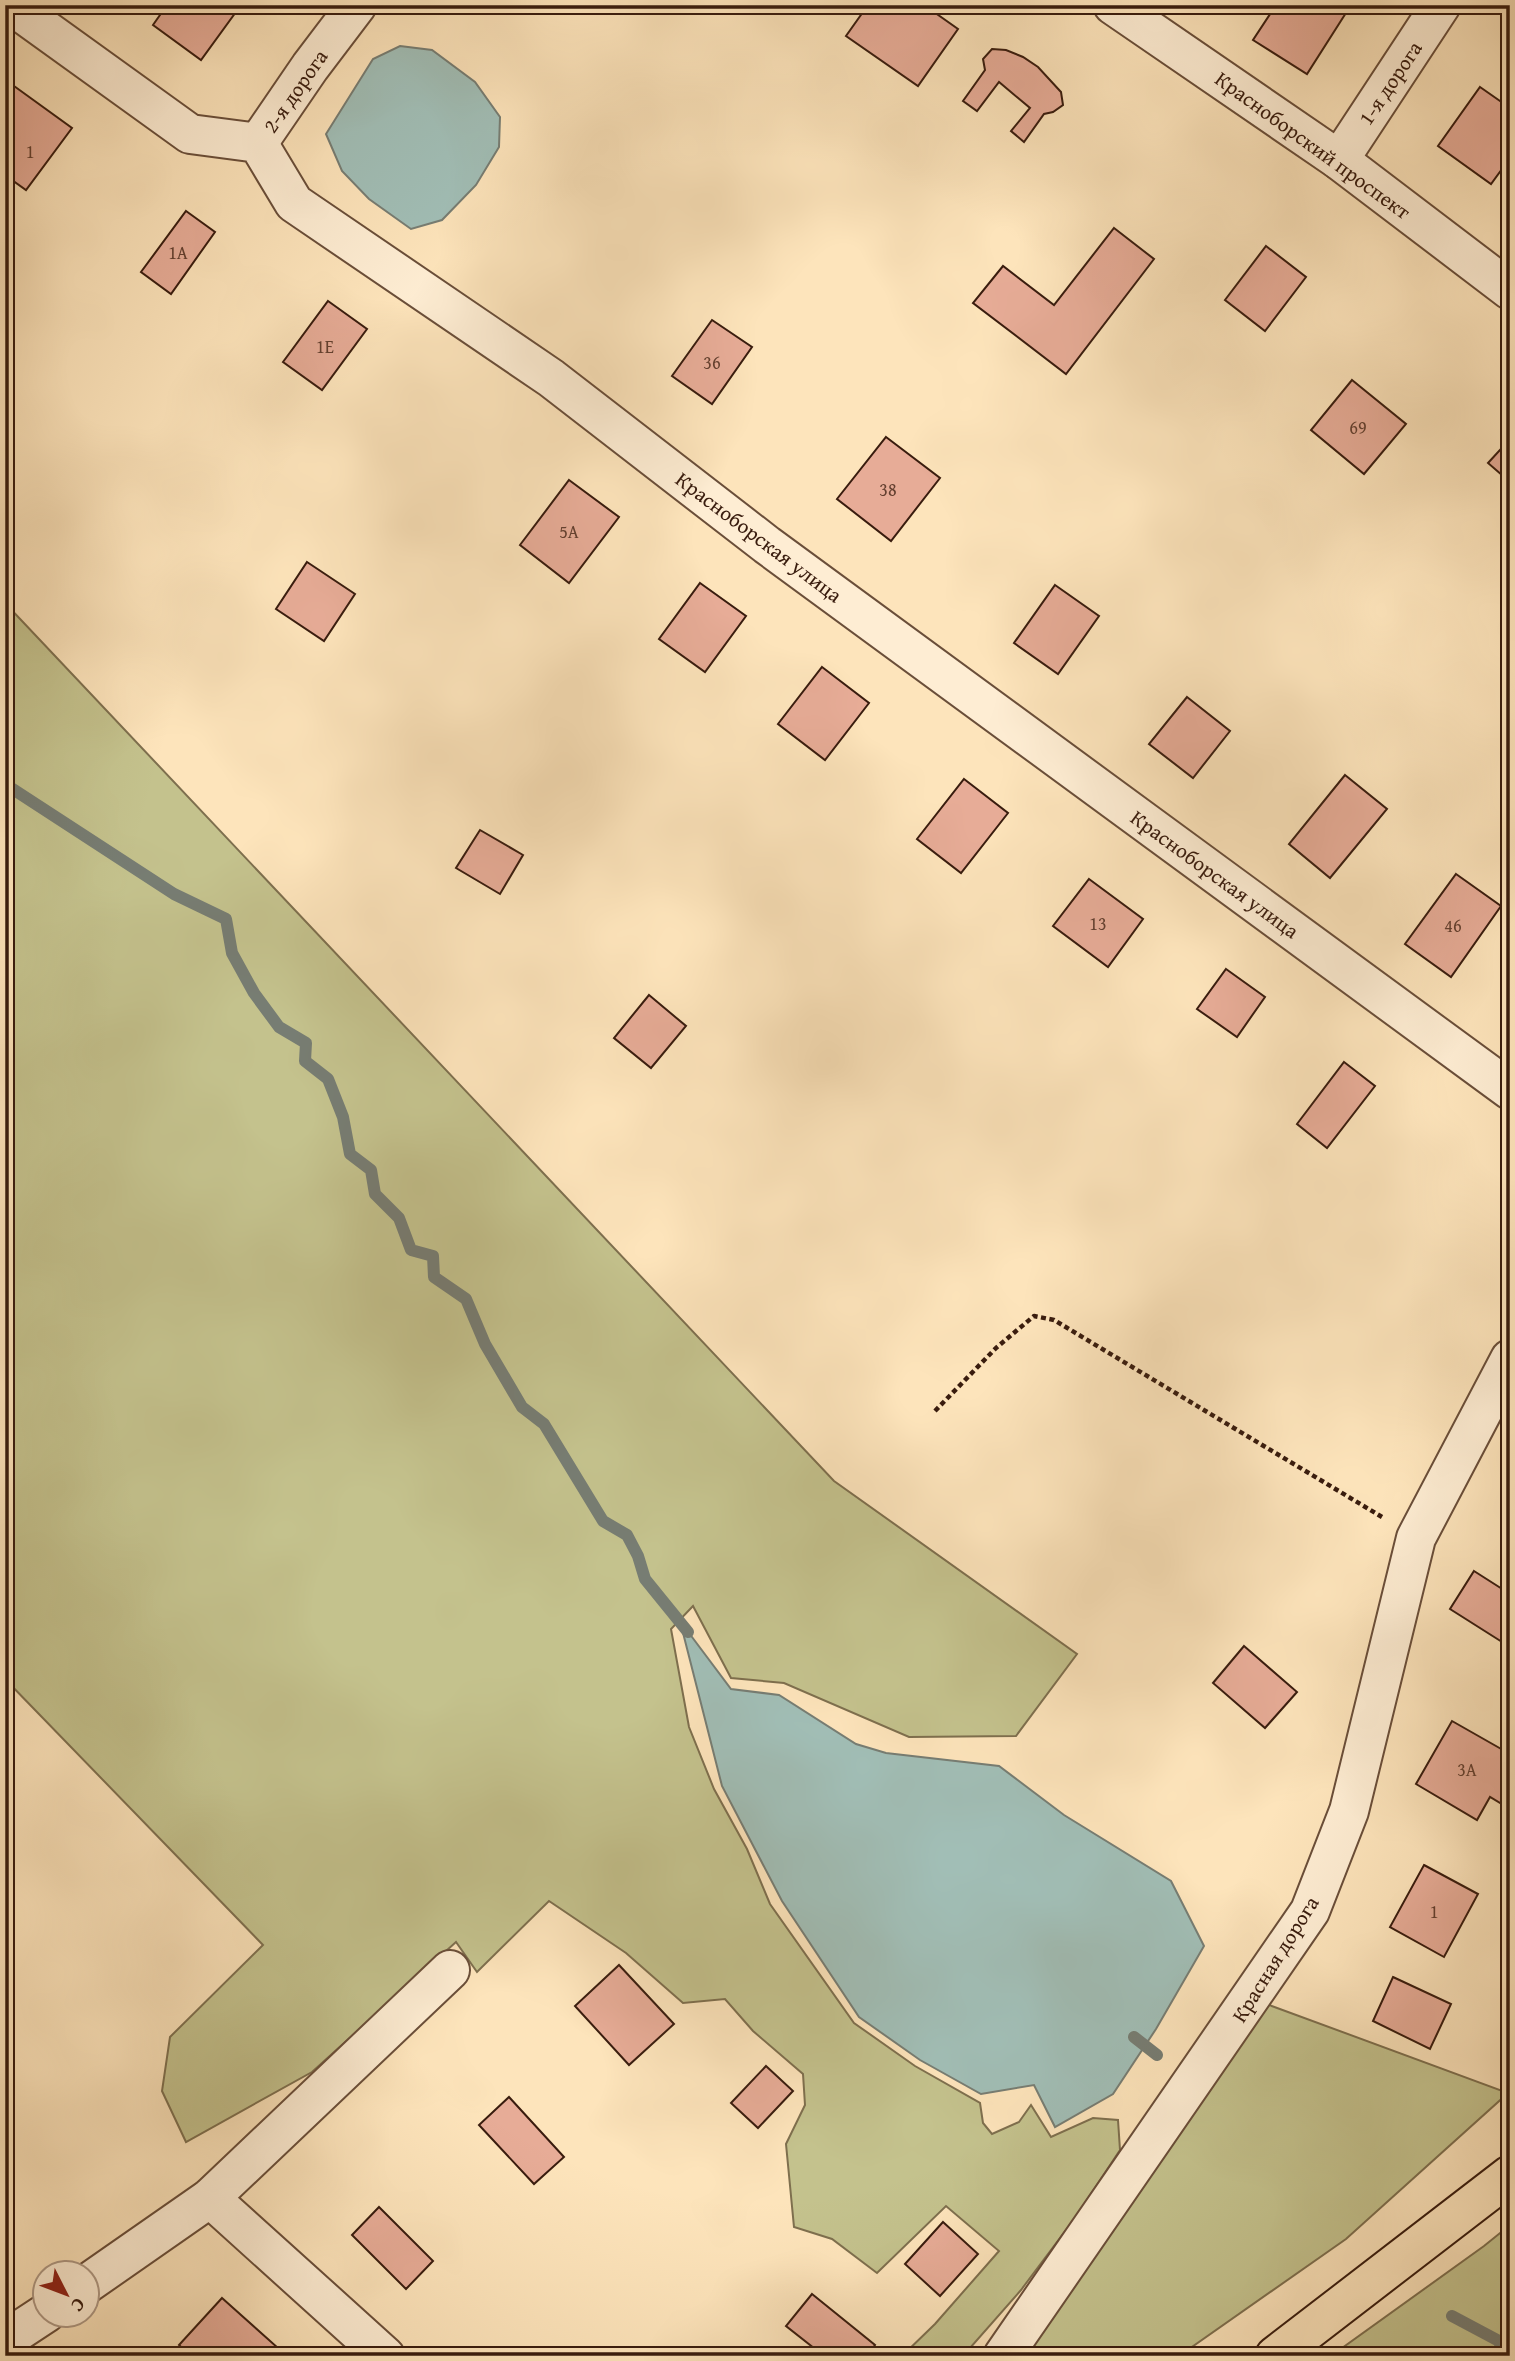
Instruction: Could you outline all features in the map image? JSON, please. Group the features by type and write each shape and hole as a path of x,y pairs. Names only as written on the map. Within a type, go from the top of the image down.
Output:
{"main road":[{"path":"1275,2356 1510,2175"}],"street":[{"path":"11,5 190,134 258,143"},
{"name":"2-я дорога","path":"258,143 357,5"},
{"name":"Красноборский проспект","path":"1113,5 1339,160 1510,290"},
{"name":"1-я дорога","path":"1339,160 1441,5"},
{"name":"Красноборская улица","path":"258,143 294,203 551,378 767,545 1510,1090"},
{"name":"Красная дорога","path":"1003,2356 1310,1911 1349,1811 1416,1538 1510,1359"},
{"path":"102,2273 210,2198 450,1969"},
{"path":"210,2198 385,2356"},
{"path":"5,2340 32,2322"}],"path":[{"path":"935,1411 996,1348 1034,1316 1054,1320 1416,1538"}],"shaded area":[{"path":"5,603 834,1481 1077,1654 1016,1736 909,1737 784,1683 731,1678 693,1606 671,1629 689,1727 714,1789 747,1849 770,1904 854,2023 915,2066 980,2103 983,2123 992,2134 1019,2122 1031,2105 1051,2137 1093,2118 1118,2120 1120,2150 1075,2218 1021,2290 963,2356 902,2356 935,2324 999,2251 946,2206 877,2273 832,2239 794,2227 786,2144 805,2105 803,2074 753,2031 725,1999 683,2003 626,1953 549,1901 477,1972 456,1942 312,2072 186,2142 162,2091 170,2037 263,1945 5,1679"},
{"path":"1261,2002 1508,2093 1346,2239 1179,2356 1010,2356"},
{"path":"1510,2225 1510,2356 1331,2356 1484,2246"}],"water":[{"path":"400,46 432,50 475,82 500,117 499,147 476,185 442,220 411,229 369,199 342,171 326,134 373,59"},
{"path":"680,1621 731,1689 779,1695 856,1744 886,1753 999,1766 1064,1815 1171,1881 1204,1946 1156,2029 1113,2094 1055,2127 1034,2085 981,2094 920,2060 859,2017 782,1901 722,1786"}],"building":[{"path":"167,5 241,5 201,60 153,25"},
{"path":"868,5 924,5 958,29 918,86 846,36"},
{"path":"1276,5 1351,5 1307,74 1253,40"},
{"path":"992,49 1006,50 1023,57 1038,67 1061,92 1063,105 1044,114 1024,142 1011,131 1030,108 999,82 977,111 963,101 985,70 983,59"},
{"path":"14,86 72,128 26,190 5,175 5,98"},
{"path":"1480,87 1510,108 1510,158 1491,184 1438,146"},
{"path":"186,211 215,232 171,294 141,272"},
{"path":"1114,228 1154,259 1066,374 973,303 1003,266 1054,305"},
{"path":"1266,246 1306,277 1265,331 1225,300"},
{"path":"328,301 367,329 322,390 283,362"},
{"path":"712,320 752,347 712,404 672,376"},
{"path":"1352,380 1406,424 1364,474 1311,430"},
{"path":"886,437 940,478 891,541 837,499"},
{"path":"1510,439 1510,482 1488,463"},
{"path":"569,480 619,517 569,583 520,545"},
{"path":"307,562 355,594 324,641 276,609"},
{"path":"700,583 746,616 705,672 659,639"},
{"path":"1055,585 1099,616 1058,674 1014,643"},
{"path":"822,667 869,703 825,760 778,724"},
{"path":"1187,697 1230,731 1193,778 1149,744"},
{"path":"1345,775 1387,809 1330,878 1289,844"},
{"path":"964,779 1008,813 961,873 917,839"},
{"path":"480,830 523,855 500,894 456,868"},
{"path":"1456,874 1501,906 1451,977 1405,944"},
{"path":"1089,879 1143,919 1108,967 1053,926"},
{"path":"1226,969 1265,997 1237,1037 1197,1009"},
{"path":"649,995 686,1026 651,1068 614,1038"},
{"path":"1344,1062 1375,1086 1327,1148 1297,1124"},
{"path":"1474,1571 1510,1594 1510,1647 1450,1609"},
{"path":"1244,1646 1297,1692 1265,1728 1213,1683"},
{"path":"1452,1721 1510,1754 1510,1809 1490,1797 1477,1820 1416,1784"},
{"path":"1424,1865 1478,1894 1444,1957 1390,1927"},
{"path":"619,1965 674,2024 629,2065 575,2006"},
{"path":"1393,1977 1451,2004 1430,2049 1373,2021"},
{"path":"766,2066 793,2091 758,2128 731,2103"},
{"path":"509,2097 564,2157 534,2184 479,2125"},
{"path":"379,2207 433,2261 406,2289 352,2235"},
{"path":"943,2222 978,2254 940,2296 905,2264"},
{"path":"812,2294 875,2345 867,2356 824,2356 786,2326"},
{"path":"222,2298 278,2348 271,2356 190,2356 179,2345"}],"waterway":[{"path":"5,784 174,894 226,919 232,953 254,993 279,1027 306,1043 305,1061 328,1079 343,1117 350,1154 371,1170 375,1194 399,1218 411,1250 433,1256 434,1277 466,1299 485,1344 522,1407 544,1424 603,1521 627,1535 638,1556 645,1579 688,1632"},
{"path":"1134,2037 1157,2055"},
{"path":"1452,2316 1499,2341 1504,2356"}]}
